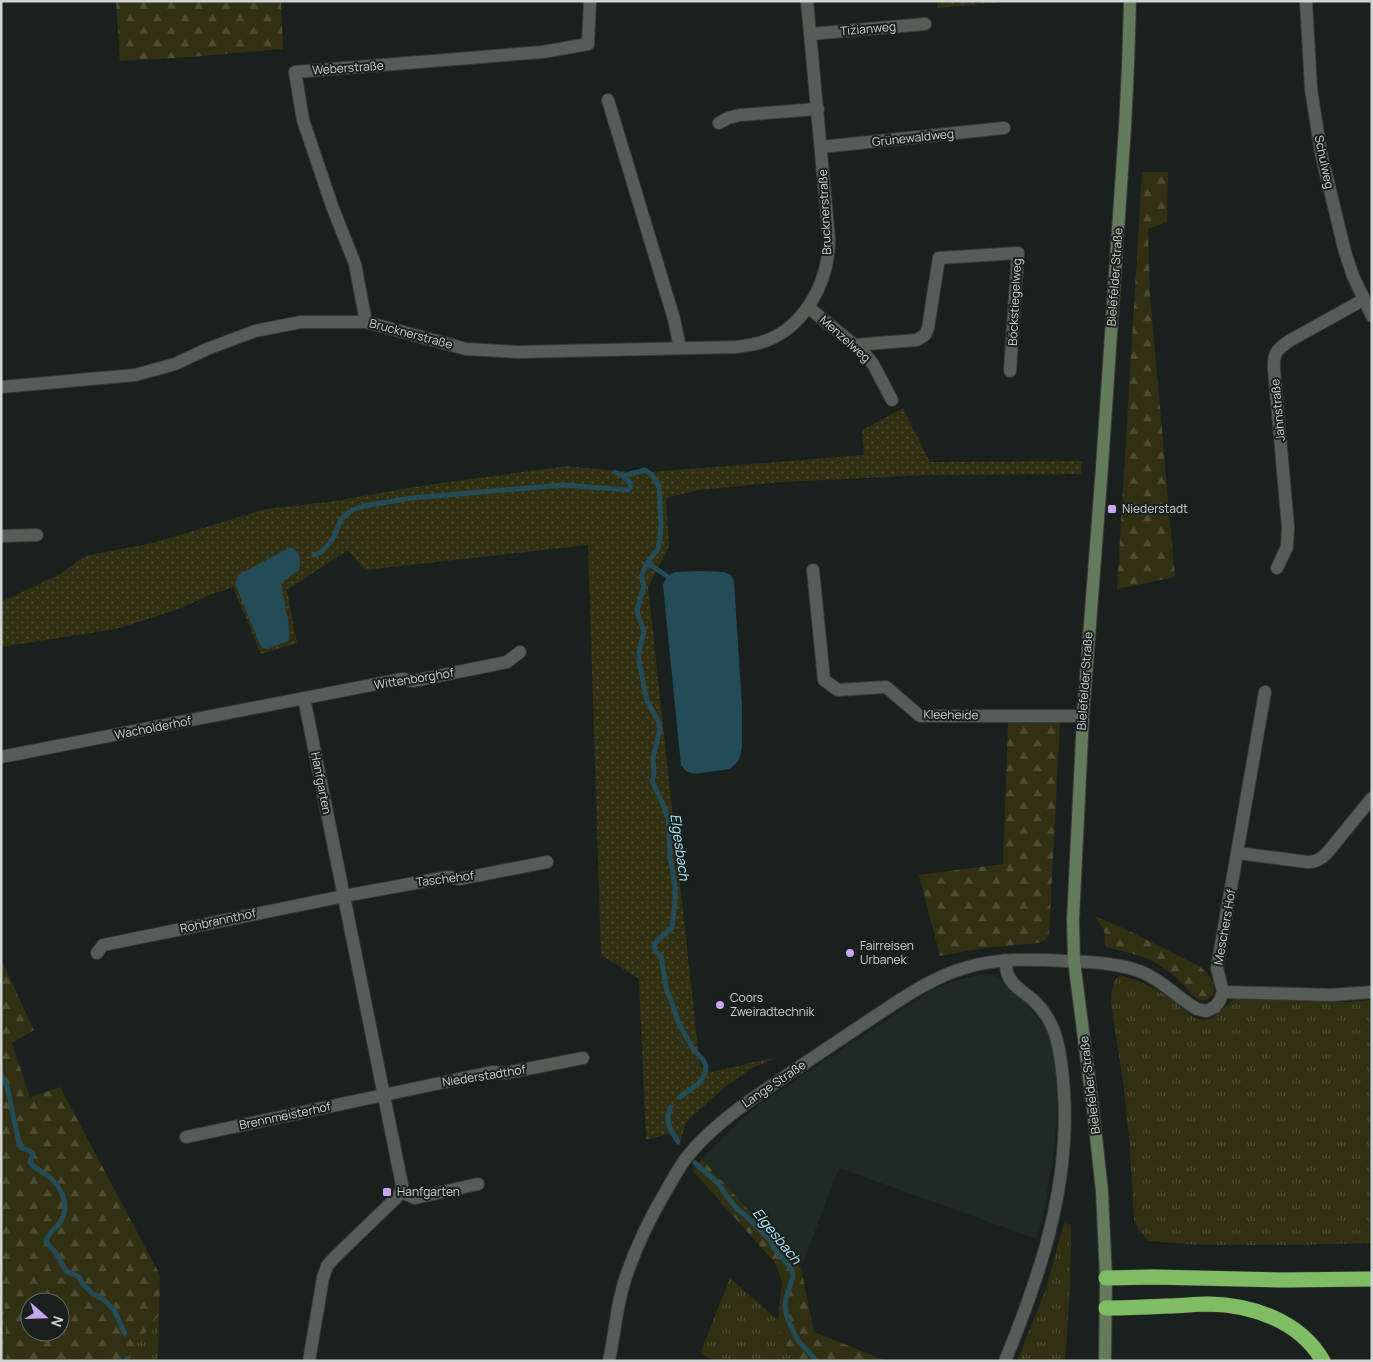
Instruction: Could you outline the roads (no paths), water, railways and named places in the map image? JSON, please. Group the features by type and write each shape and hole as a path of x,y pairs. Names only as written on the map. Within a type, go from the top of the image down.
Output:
{"highway":[{"path":"1106,1278 1154,1276 1282,1280 1372,1279"},
{"path":"1106,1308 1210,1304 1245,1308 1269,1315 1290,1326 1307,1339 1323,1361"}],"main road":[{"name":"Bielefelder Straße","path":"1105,1361 1106,1278 1102,1191 1074,961 1073,920 1083,716 1125,127 1130,1"}],"street":[{"name":"Weberstraße","path":"366,322 355,264 332,206 303,120 295,72 543,52 588,44 590,1"},
{"name":"Brucknerstraße","path":"1,387 135,375 175,364 207,349 255,331 301,322 366,322 466,349 518,352 736,347 760,343 779,334 792,325 808,307 822,282 830,252 807,1"},
{"name":"Schulweg","path":"1306,1 1311,89 1322,153 1344,252 1372,316"},
{"name":"Tizianweg","path":"810,34 925,24"},
{"path":"608,100 674,320 680,348"},
{"path":"719,123 740,115 818,109"},
{"name":"Grünewaldweg","path":"821,147 1004,128"},
{"name":"Böckstiegelweg","path":"854,345 917,340 925,335 928,328 940,258 1018,253 1010,371"},
{"name":"Jahnstraße","path":"1277,568 1287,547 1288,527 1274,369 1275,353 1288,341 1364,300"},
{"name":"Menzelweg","path":"808,307 854,345 873,364 892,400"},
{"path":"1,536 37,534"},
{"name":"Kleeheide","path":"813,570 824,680 838,690 886,687 920,716 1083,716"},
{"name":"Wittenborghof","path":"304,698 402,679 413,681 508,662 520,652"},
{"name":"Meschers Hof","path":"1223,992 1217,968 1265,692"},
{"name":"Wacholderhof","path":"1,757 304,698"},
{"name":"Hanfgarten","path":"304,698 385,1095 402,1185 401,1192"},
{"path":"1238,853 1315,862 1327,853 1372,798"},
{"name":"Taschehof","path":"344,896 448,877 460,879 547,862"},
{"name":"Rohbrannthof","path":"97,953 102,945 344,896"},
{"name":"Lange Straße","path":"609,1361 629,1265 642,1236 657,1206 687,1158 707,1135 730,1114 889,1007 945,974 986,962 1006,960 1074,961"},
{"name":"Bielefelder Straße","path":"1005,1361 1024,1313 1055,1209 1062,1174 1065,1111 1061,1053 1053,1028 1038,1006 1010,980 1007,974 1006,960"},
{"path":"1074,961 1115,966 1143,973 1190,1005 1206,1011 1220,1000 1223,992 1331,995 1372,992"},
{"name":"Niederstadthof","path":"385,1095 492,1072 506,1073 583,1058"},
{"name":"Brennmeisterhof","path":"186,1138 385,1095"},
{"path":"310,1361 323,1278 334,1258 401,1192 414,1198 478,1184"}],"water":[{"path":"291,547 300,557 299,570 281,583 290,633 288,641 267,649 261,647 235,584 238,575"},
{"path":"675,572 724,572 731,575 734,581 742,707 742,748 739,760 730,769 694,774 686,771 681,765 663,585 667,576"}],"waterway":[{"name":"Elgesbach","path":"615,472 623,476 645,470 651,474 659,486 660,538 658,549 647,563 641,577 644,586 637,610 644,631 639,652 639,662 647,701 658,721 660,729 653,758 654,774 652,781 668,819 670,856 675,886 672,928 654,946 655,951 661,956 667,992 679,1024 692,1047 706,1066 705,1074 699,1083 680,1097"},
{"path":"314,555 321,552 327,546 333,538 342,518 352,510 364,506 411,498 564,485 628,490 631,487 630,483 623,476"},
{"path":"647,563 667,576"},
{"path":"1,1074 7,1086 19,1143 22,1148 33,1154 30,1162 55,1183 64,1201 64,1214 61,1221 48,1236 46,1242 56,1253 66,1271 79,1277 93,1294 103,1299 114,1310 125,1334"},
{"name":"Elgesbach","path":"671,1107 668,1121 670,1129 678,1142"},
{"name":"Elgesbach","path":"695,1163 719,1184 738,1210 770,1240 774,1248 792,1270 793,1277 785,1307 787,1317 800,1343 817,1361"}],"place":[{"name":"Niederstadt","path":"1112,509"},
{"name":"Fairreisen Urbanek","path":"850,953"},
{"name":"Coors Zweiradtechnik","path":"720,1005"},
{"name":"Hanfgarten","path":"387,1192"}]}
